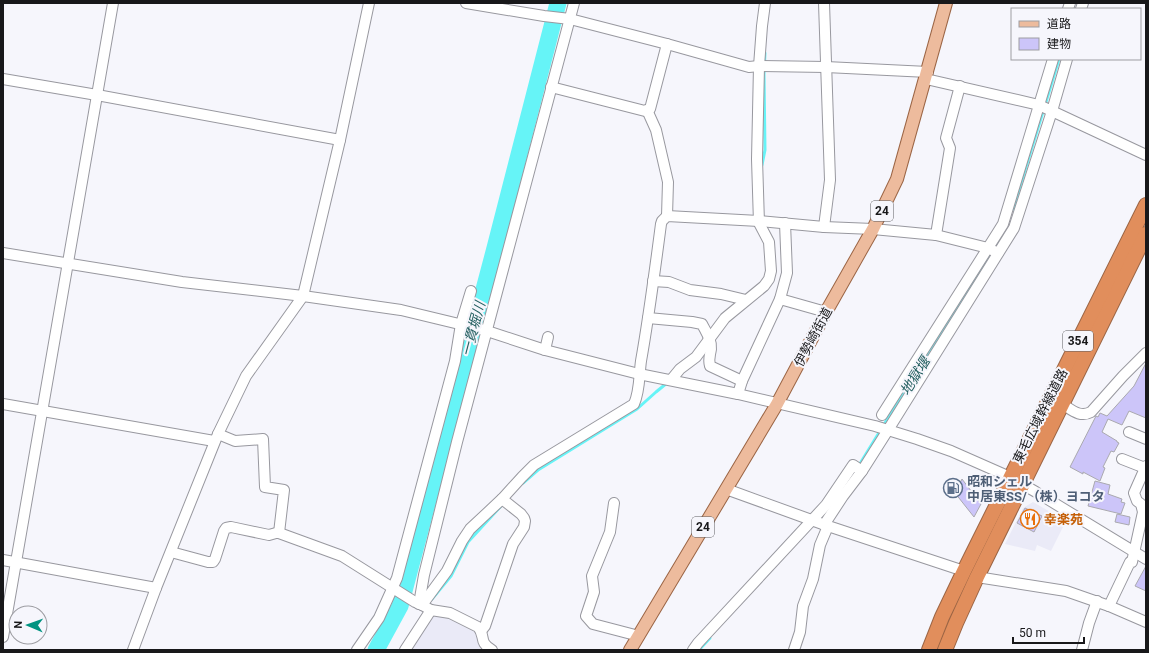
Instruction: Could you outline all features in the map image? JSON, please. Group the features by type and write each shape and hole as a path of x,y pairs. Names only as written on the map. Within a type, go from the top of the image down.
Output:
{"highway":[{"name":"東毛広域幹線道路","path":"929,650 942,617 964,571 1146,205"},
{"name":"東毛広域幹線道路","path":"946,650 956,623 977,577 1146,234"}],"main road":[{"name":"伊勢崎街道","path":"630,650 777,404 826,312 873,229 897,179 946,3"}],"street":[{"path":"3,637 113,3"},
{"path":"133,650 216,438 246,376 303,296 340,140 369,3"},
{"path":"466,3 568,19 667,44 749,67 826,68 927,75 960,86 1039,105 1146,155"},
{"path":"419,604 426,567 485,331 568,19 574,3"},
{"path":"671,380 680,369 696,357 725,318 764,286 769,279 771,271 769,242 759,221 757,159 762,26 765,3"},
{"path":"824,3 830,180 824,227"},
{"path":"551,87 645,111 650,109 667,44"},
{"path":"882,415 998,232 1006,215 1053,60"},
{"path":"794,650 800,632 803,606 826,526 843,496 888,430 1010,235 1052,111 1067,60"},
{"path":"3,79 340,140"},
{"path":"936,235 950,148 946,138 960,86"},
{"path":"419,604 447,571 462,541 470,529 502,499 522,477 534,466 634,404 637,398 639,374 661,224 667,216 668,182 656,130 647,110"},
{"path":"667,216 873,229 936,235 988,248 998,253"},
{"path":"738,394 742,381 780,299 787,273 785,223"},
{"path":"3,253 182,282 303,296 401,310 463,324 545,350 639,374 738,394 875,426 917,438 950,451 1023,484 1146,559"},
{"path":"653,281 669,282 690,290 721,294 746,300"},
{"path":"357,650 379,618 395,589 455,361 471,291"},
{"path":"780,299 826,312"},
{"path":"648,318 702,324 710,338 711,348 708,360 710,366 742,381"},
{"path":"545,350 548,337"},
{"path":"1062,404 1079,414 1087,414 1092,412 1123,376 1146,353"},
{"path":"3,404 235,441 263,438 265,487 284,490 279,534"},
{"path":"1129,432 1146,439"},
{"path":"1109,606 1130,562 1132,562 1143,512 1141,504 1137,501 1134,493 1146,467 1122,459"},
{"path":"693,650 826,505 853,465 862,470"},
{"path":"726,489 826,526 964,571"},
{"path":"481,631 485,626 513,544 524,527 525,521 521,514 502,499"},
{"path":"614,503 610,532 592,576 594,592 586,616 593,624 638,636"},
{"path":"171,552 213,562 226,528 231,527 268,535 276,533 342,556 419,604 432,610 450,613 478,628 481,631 482,640 487,647 492,650"},
{"path":"3,560 156,588"},
{"path":"977,577 1066,591 1097,601 1146,622"},
{"path":"1082,650 1089,623 1097,601"},
{"path":"405,650 432,610"}],"shaded area":[{"path":"1033,502 1066,521 1051,551 1037,545 1035,551 1005,544 1023,508"},
{"path":"434,614 442,614 470,626 478,633 480,646 483,650 410,650"}],"building":[{"path":"1146,363 1146,418 1129,411 1122,425 1108,419 1102,432 1119,443 1114,452 1111,451 1103,467 1105,468 1100,481 1070,467 1096,416 1098,417 1100,413 1107,416 1134,386"},
{"path":"962,479 981,504 974,517 955,493"},
{"path":"1095,481 1110,485 1108,494 1122,499 1121,502 1125,503 1121,514 1088,506"},
{"name":"幸楽苑","path":"1025,508 1042,516 1034,532 1017,523"},
{"path":"1117,514 1130,517 1129,525 1115,522"},
{"path":"1146,566 1146,591 1135,586"}],"waterway":[{"name":"一貫堀川","path":"376,650 400,606 558,3"},
{"path":"762,165 765,150 765,53"},
{"name":"地獄堰","path":"1013,209 1059,60"},
{"name":"地獄堰","path":"847,483 1001,236"},
{"path":"523,483 538,470 637,409 667,383"},
{"path":"432,599 451,576 468,542 501,506"},
{"name":"地獄堰","path":"699,650 710,638"}],"place":[{"name":"昭和シェル 中居東SS/（株）ヨコタ","path":"953,488"},
{"name":"幸楽苑","path":"1030,519"}]}
